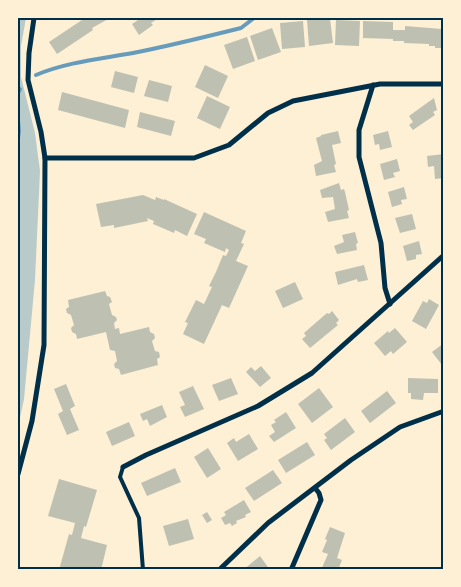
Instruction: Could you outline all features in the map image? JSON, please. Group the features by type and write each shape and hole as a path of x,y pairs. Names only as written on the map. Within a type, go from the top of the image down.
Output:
{"street":[{"path":"18,474 32,421 44,344 45,158 41,132 28,80 29,53 34,18"},
{"path":"45,158 194,158 229,145 268,112 293,100 380,84 444,84"},
{"path":"373,85 359,130 359,157 381,242 385,288 390,304"},
{"path":"123,467 258,406 312,373 444,255"},
{"path":"219,570 268,523 351,460 400,427 444,410"},
{"path":"291,570 321,500 315,488"}],"lane":[{"path":"123,467 120,477 139,518 143,570"}],"shaded area":[{"path":"18,18 26,18 21,46 21,77 35,133 40,171 35,280 24,399 18,427"}],"building":[{"path":"85,18 110,18 92,28 93,30 57,54 49,42"},
{"path":"141,18 159,18 139,35 132,24"},
{"path":"330,19 333,43 309,46 307,20"},
{"path":"336,20 360,21 359,46 335,45"},
{"path":"303,21 305,47 282,49 280,23"},
{"path":"363,21 393,22 393,30 405,30 405,26 442,29 444,48 435,48 435,46 429,46 429,44 404,43 404,41 393,41 393,39 363,38"},
{"path":"272,28 281,52 258,60 250,36"},
{"path":"247,37 255,61 233,69 224,45"},
{"path":"205,65 228,76 218,98 195,87"},
{"path":"115,71 138,77 134,93 111,87"},
{"path":"149,80 172,86 168,102 144,96"},
{"path":"62,92 129,110 125,128 58,110"},
{"path":"207,96 230,107 220,129 197,118"},
{"path":"434,98 437,110 433,112 435,115 413,130 409,125 413,122 409,116"},
{"path":"140,112 175,121 171,136 137,127"},
{"path":"338,131 341,143 332,145 336,172 316,176 314,165 322,161 316,138"},
{"path":"388,131 392,147 380,150 379,144 375,145 373,135"},
{"path":"444,154 444,178 435,179 434,166 428,167 427,156"},
{"path":"397,159 400,171 393,173 395,177 384,180 380,164"},
{"path":"339,183 341,190 344,189 345,192 349,218 328,222 325,212 335,209 333,197 322,198 320,190"},
{"path":"404,187 407,199 401,200 402,204 392,207 388,192"},
{"path":"143,195 155,200 156,197 164,199 197,214 187,236 175,230 174,233 153,224 154,221 147,218 148,221 114,228 114,225 101,227 96,204"},
{"path":"204,212 246,231 241,243 244,244 236,261 248,266 229,308 222,305 204,344 183,334 188,323 185,322 196,300 204,304 212,287 209,286 223,255 226,256 229,250 226,248 225,252 204,243 206,239 194,234"},
{"path":"412,214 416,229 400,233 395,218"},
{"path":"355,232 358,243 356,244 357,250 337,254 334,246 344,242 342,235"},
{"path":"419,241 422,254 416,255 416,259 407,261 403,246"},
{"path":"364,265 368,280 358,282 357,279 338,285 335,272"},
{"path":"295,282 303,299 283,308 275,291"},
{"path":"105,291 112,302 109,304 112,315 117,320 114,323 115,329 119,328 120,334 149,327 150,332 154,334 155,338 152,341 155,351 159,352 158,365 121,375 119,369 115,368 114,364 117,361 115,351 110,350 106,332 77,339 76,334 72,332 71,328 74,325 71,315 67,313 66,309 69,307 68,300"},
{"path":"429,299 439,305 426,329 412,321 423,301 427,303"},
{"path":"332,311 339,320 336,323 338,325 310,348 302,339 306,336 304,333 327,313 329,314"},
{"path":"395,328 407,342 393,354 391,351 385,356 374,343 388,331 389,333"},
{"path":"444,343 444,363 442,365 432,352"},
{"path":"261,366 271,378 260,387 246,372 251,367 255,371"},
{"path":"231,378 238,394 219,401 212,385"},
{"path":"408,378 438,379 438,393 424,393 423,400 411,399 411,393 408,393"},
{"path":"66,384 75,406 70,409 79,430 67,435 58,414 63,411 54,389"},
{"path":"193,386 204,409 185,417 180,407 185,405 179,392"},
{"path":"319,388 333,407 312,423 298,404"},
{"path":"387,391 396,403 370,423 361,411"},
{"path":"162,405 167,417 150,426 147,419 143,421 140,414"},
{"path":"286,412 296,428 274,442 269,436 275,432 271,425 276,422 274,420"},
{"path":"345,418 355,432 331,450 324,440 327,438 324,434"},
{"path":"129,422 135,436 112,446 106,432"},
{"path":"249,434 258,449 238,461 227,443 234,438 236,442"},
{"path":"307,442 315,455 286,473 278,460"},
{"path":"208,448 221,469 207,478 194,457"},
{"path":"175,468 181,482 147,496 141,483"},
{"path":"273,470 282,483 254,501 245,488"},
{"path":"59,479 97,490 81,538 107,545 101,570 59,570 69,534 72,535 75,523 48,516"},
{"path":"244,500 251,512 245,515 246,517 236,521 237,523 232,526 230,523 225,525 221,518 226,515 224,512"},
{"path":"207,512 212,520 207,523 202,515"},
{"path":"188,519 194,539 169,546 163,526"},
{"path":"330,527 345,533 337,558 342,560 338,570 321,570 328,554 322,552"},
{"path":"260,556 270,570 243,570"}],"waterway":[{"path":"36,75 72,64 147,50 241,28 254,18"},
{"path":"18,93 20,89"},
{"path":"18,121 18,138"}]}
